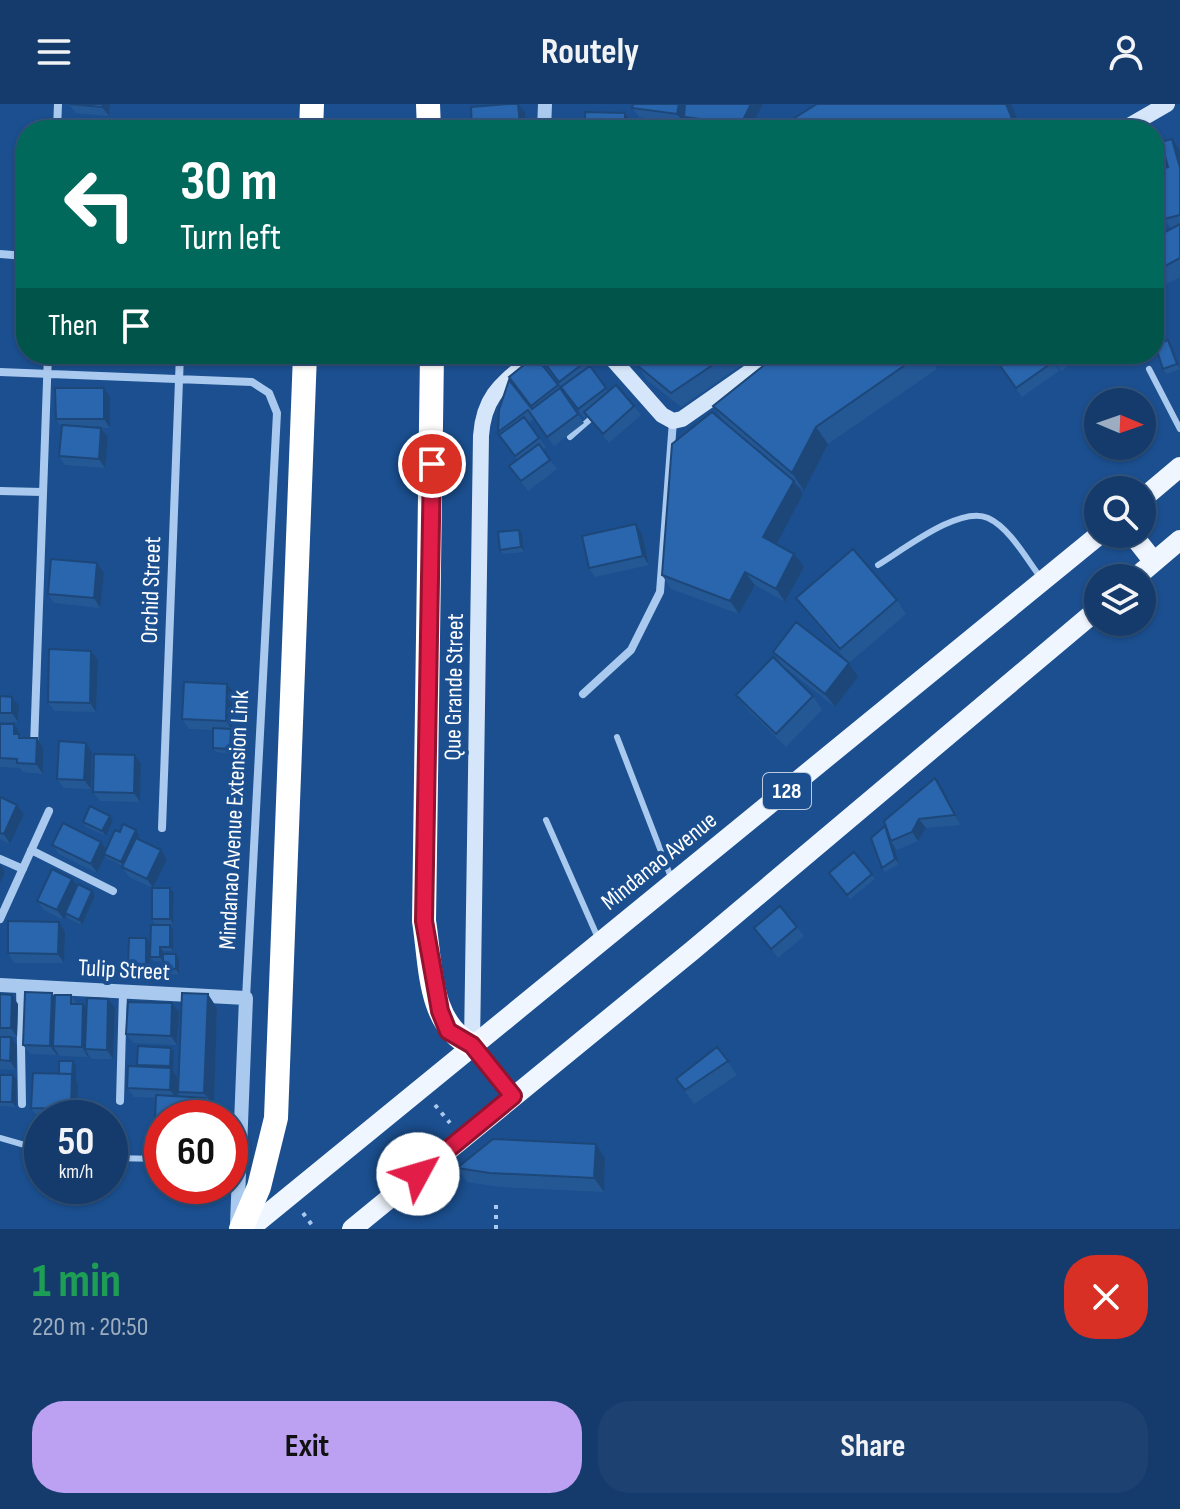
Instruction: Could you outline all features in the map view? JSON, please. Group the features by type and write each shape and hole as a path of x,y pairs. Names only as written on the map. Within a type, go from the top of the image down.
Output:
{"highway":[{"path":"239,1229 259,1187 276,1118 305,364"},
{"path":"432,364 424,921 440,1011 448,1031 472,1045"}],"main road":[{"path":"1139,120 1167,104"},
{"name":"Que Grande Street","path":"472,1045 483,415 496,390 526,364"},
{"path":"615,364 630,385 662,415 673,421 682,419 761,364"},
{"path":"1156,487 1180,467"},
{"path":"1152,564 1180,540"},
{"name":"Mindanao Avenue","path":"249,1229 1084,547"},
{"path":"1143,548 1154,562"},
{"name":"128","path":"352,1229 693,950 1084,621"},
{"path":"472,1045 513,1096"}],"street":[{"path":"34,746 47,364"},
{"name":"Orchid Street","path":"162,828 180,364"},
{"path":"0,372 179,380"},
{"name":"Mindanao Avenue Extension Link","path":"179,380 252,382 269,393 277,413 239,1100"},
{"path":"583,694 631,650 660,592 673,421"},
{"path":"0,491 42,492"},
{"path":"0,919 49,811"},
{"path":"31,850 113,891"},
{"path":"0,859 23,869"},
{"name":"Tulip Street","path":"0,985 246,998"},
{"path":"20,986 22,1104"},
{"path":"120,1100 123,992"},
{"name":"Mindanao Avenue Extension Link","path":"238,1204 239,1229"}],"lane":[{"path":"1149,369 1180,429"},
{"path":"570,437 600,411"},
{"path":"878,565 955,519 987,517 1016,545 1043,581"},
{"path":"617,737 673,883"},
{"path":"546,820 600,942"},
{"path":"0,1138 24,1145"}],"path":[{"path":"421,1088 462,1138"},
{"path":"496,1201 496,1229"}],"building":[{"path":"70,104 103,104 102,107"},
{"path":"518,104 520,120 472,120 471,107"},
{"path":"633,104 679,104 677,114 632,108"},
{"path":"685,104 751,104 743,120 684,117"},
{"path":"817,104 1006,104 1013,120 791,120"},
{"path":"585,112 625,113 625,120 585,120"},
{"path":"1172,139 1180,168 1180,215 1164,219 1164,168 1168,167 1164,141"},
{"path":"1180,224 1180,258 1164,267 1164,233"},
{"path":"1168,340 1177,364 1163,369 1161,364 1164,364 1164,342"},
{"path":"525,364 541,364 558,385 531,406 509,377"},
{"path":"546,364 582,364 559,382"},
{"path":"640,364 714,364 671,393 638,366"},
{"path":"766,364 907,364 816,427 792,473 713,406"},
{"path":"999,364 1050,364 1016,388"},
{"path":"590,366 606,388 578,409 561,387"},
{"path":"509,380 532,409 560,388 578,414 547,437 528,410 498,432 499,410"},
{"path":"616,385 634,406 603,434 584,412"},
{"path":"55,388 104,388 104,419 56,419"},
{"path":"712,412 794,481 763,537 794,554 776,589 745,572 730,601 662,575 672,444"},
{"path":"524,417 539,438 515,456 499,435"},
{"path":"62,425 101,428 99,459 59,456"},
{"path":"539,444 550,460 521,481 509,466"},
{"path":"636,524 643,556 589,568 582,536"},
{"path":"519,530 521,547 500,550 498,532"},
{"path":"853,549 897,600 840,649 796,598"},
{"path":"51,559 97,563 94,598 48,594"},
{"path":"796,622 849,663 825,694 773,652"},
{"path":"49,649 91,651 90,703 48,702"},
{"path":"773,657 813,696 776,734 736,695"},
{"path":"184,682 227,684 226,721 182,719"},
{"path":"0,696 12,697 12,713 0,713"},
{"path":"0,724 14,724 14,734 19,734 19,738 37,738 36,764 0,758"},
{"path":"213,728 231,729 230,749 213,748"},
{"path":"59,741 86,743 84,780 57,779"},
{"path":"94,754 135,755 134,793 93,792"},
{"path":"935,778 955,815 919,819 912,832 891,841 884,821"},
{"path":"0,797 17,805 4,834 0,833"},
{"path":"90,806 110,816 102,831 83,822"},
{"path":"63,823 101,842 91,864 52,845"},
{"path":"123,824 136,830 121,862 104,854 115,830 120,832"},
{"path":"885,826 895,859 882,868 871,838"},
{"path":"136,838 161,850 147,879 122,867"},
{"path":"854,852 872,874 847,895 829,873"},
{"path":"52,869 72,879 57,910 37,901"},
{"path":"78,884 92,891 79,920 65,913"},
{"path":"152,888 170,888 170,919 152,919"},
{"path":"780,906 797,927 771,949 754,928"},
{"path":"8,921 59,922 58,954 8,953"},
{"path":"151,925 170,925 170,947 160,947 160,957 150,957"},
{"path":"129,938 146,938 146,964 128,964"},
{"path":"163,954 176,954 176,969 163,969"},
{"path":"25,992 52,993 50,1046 23,1045"},
{"path":"182,993 208,994 204,1093 178,1092"},
{"path":"0,994 12,995 11,1028 0,1028"},
{"path":"55,995 71,995 71,1004 83,1004 82,1047 53,1046"},
{"path":"87,998 108,999 107,1050 85,1049"},
{"path":"128,1002 172,1003 171,1036 126,1034"},
{"path":"0,1037 11,1037 10,1061 0,1060"},
{"path":"138,1046 171,1048 170,1066 137,1065"},
{"path":"717,1047 728,1061 685,1090 676,1079"},
{"path":"59,1061 73,1061 72,1077 72,1074 59,1074"},
{"path":"128,1066 171,1068 170,1090 127,1088"},
{"path":"33,1073 72,1074 71,1100 31,1100"},
{"path":"0,1075 13,1075 12,1102 0,1102"},
{"path":"156,1095 205,1098 205,1100 156,1100"},
{"path":"493,1139 596,1144 594,1178 490,1173 457,1168"}],"route":[{"path":"418,1174 513,1096 472,1045 448,1031 433,981 424,921 432,464"}]}
